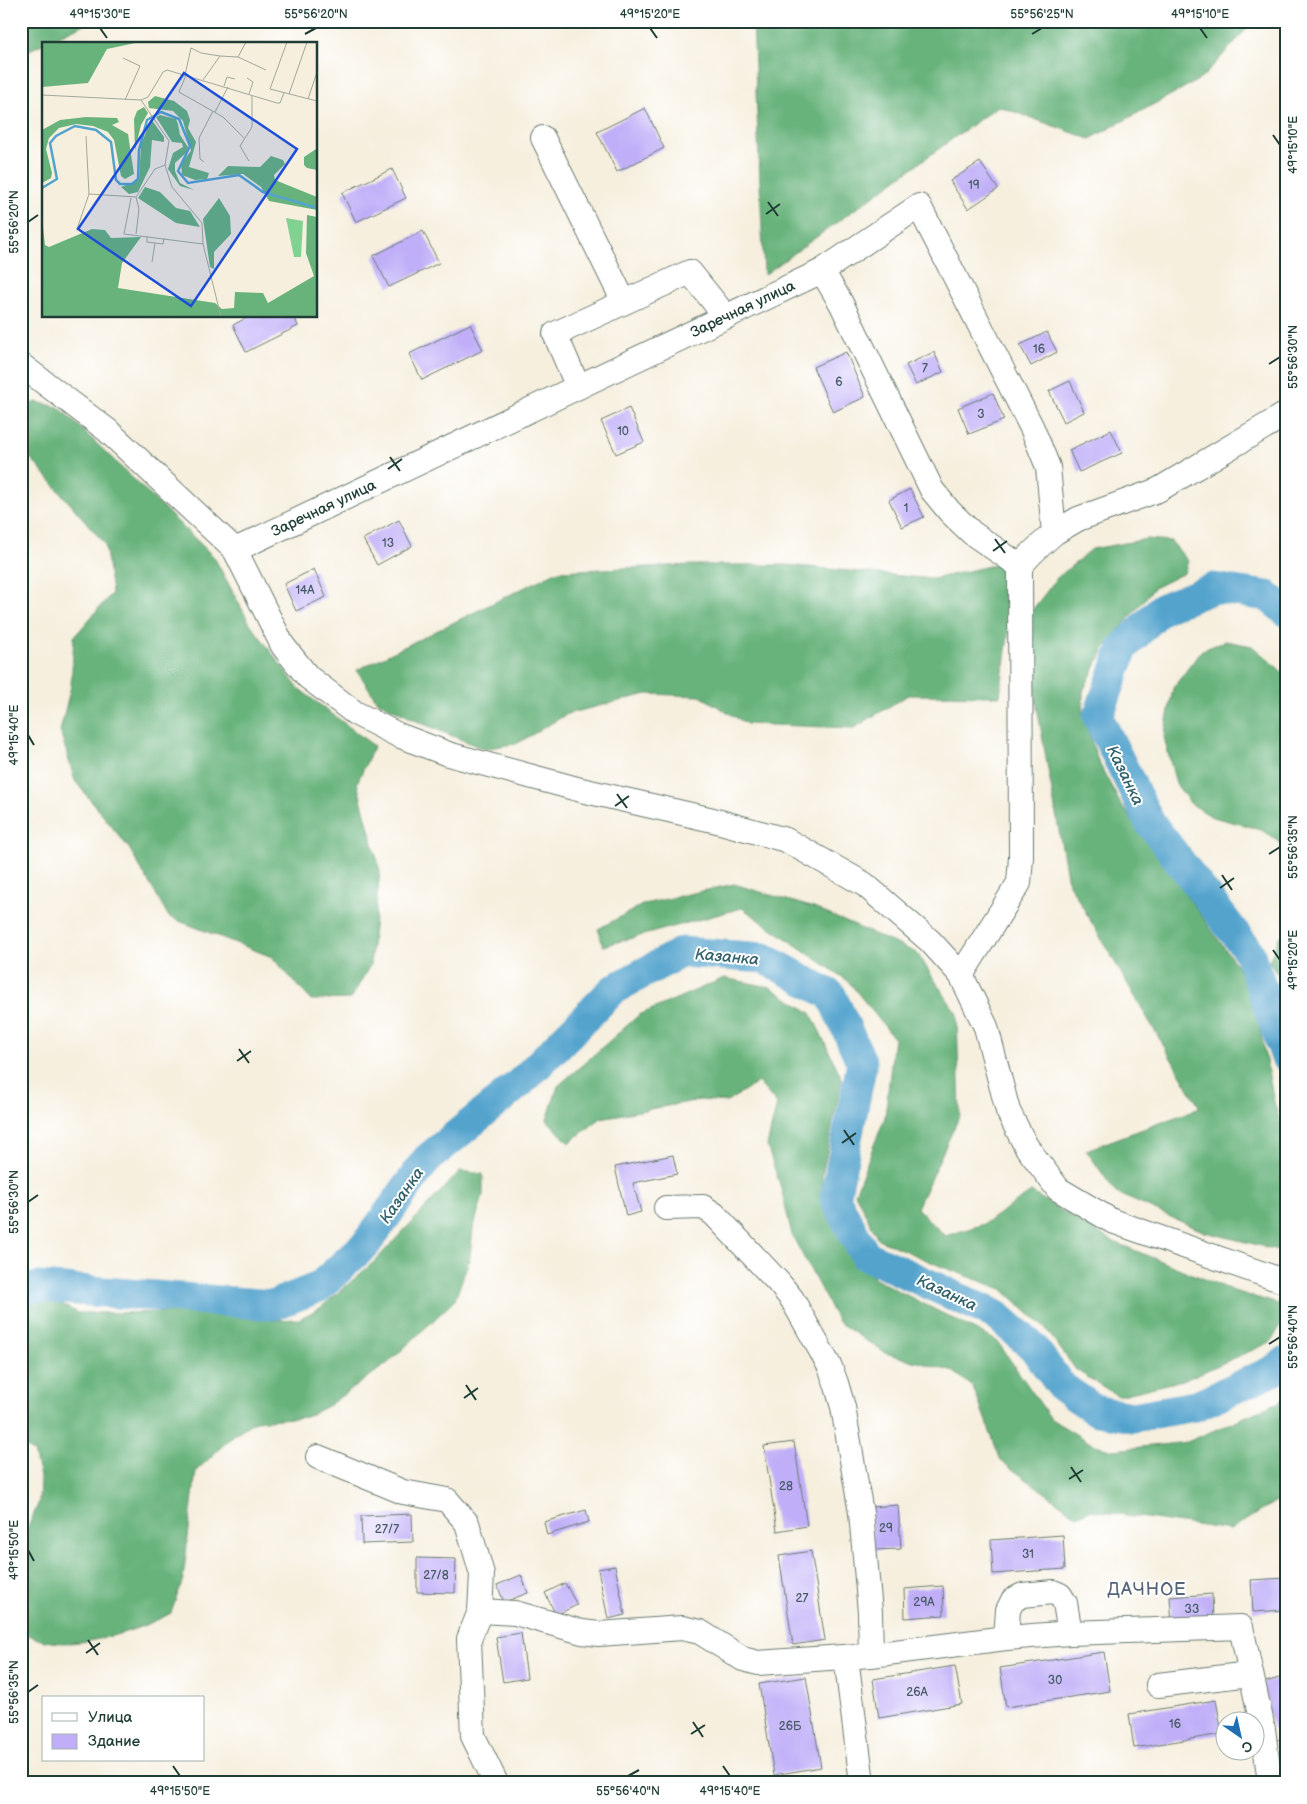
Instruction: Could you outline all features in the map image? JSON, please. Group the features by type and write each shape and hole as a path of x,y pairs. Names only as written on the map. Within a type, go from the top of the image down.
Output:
{"street":[{"path":"543,138 624,302"},
{"name":"Заречная улица","path":"235,550 822,271 919,206 1032,428 1048,468 1054,534"},
{"path":"822,271 842,303 932,490 950,512 972,533 1020,566"},
{"path":"578,387 555,334 690,272 726,316"},
{"path":"21,365 107,430 235,550 283,646 308,677 355,712 398,735 448,754 581,790 713,820 786,840 864,884 930,941 961,975 986,1026 1008,1111 1026,1146 1058,1189 1112,1221 1286,1282"},
{"path":"961,975 1019,883 1021,857 1020,566 1054,534 1078,519 1158,490 1286,414"},
{"path":"666,1208 703,1207 714,1214 792,1299 830,1367 843,1406 861,1513 870,1612 871,1655"},
{"path":"318,1458 403,1492 447,1500 467,1523 482,1574 480,1611 469,1640 473,1736 496,1783"},
{"path":"1006,1638 1008,1610 1013,1600 1023,1595 1053,1592 1060,1595 1065,1602 1070,1632"},
{"path":"480,1611 515,1614 582,1632 599,1634 682,1628 700,1632 743,1659 758,1662 871,1655 1070,1632 1240,1627 1263,1730 1270,1783"},
{"path":"846,1657 862,1783"},
{"path":"1158,1685 1250,1674"}],"green space":[{"path":"21,21 91,21 46,42 42,42 42,44 21,54"},
{"path":"753,21 1254,21 1202,78 1090,139 998,106 764,275"},
{"path":"36,402 59,407 214,557 249,622 298,688 374,746 357,783 380,871 370,965 351,999 311,1000 272,957 169,917 129,848 75,781 60,731 71,686 74,637 112,593 105,544 21,447 21,408"},
{"path":"1147,539 1171,541 1188,561 1184,573 1154,588 1105,647 1083,691 1083,715 1098,761 1120,803 1236,964 1256,1008 1274,1102 1286,1141 1286,1252 1205,1232 1116,1193 1086,1150 1200,1108 1068,882 1029,662 1030,613 1057,578 1092,549"},
{"path":"998,564 1014,590 1000,696 908,695 854,728 747,724 700,696 647,694 567,714 518,743 484,749 421,723 377,701 357,670 558,571 692,565 787,565 933,579"},
{"path":"1226,641 1252,646 1286,675 1286,847 1260,829 1212,817 1190,803 1176,784 1164,737 1173,688 1202,650"},
{"path":"734,884 814,908 917,953 957,1014 960,1115 917,1208 945,1236 984,1224 1031,1192 1112,1241 1234,1291 1286,1306 1286,1316 1271,1342 1187,1379 1118,1396 1076,1370 1046,1329 1002,1289 940,1266 878,1239 855,1193 885,1117 894,1038 848,981 742,908 603,946 598,929 644,904"},
{"path":"1280,936 1286,939 1286,987 1269,961"},
{"path":"724,978 770,987 811,1013 842,1079 822,1176 822,1201 833,1222 875,1279 997,1341 1051,1419 1092,1444 1114,1450 1187,1442 1279,1402 1286,1396 1286,1495 1230,1530 1090,1510 1077,1516 1001,1461 973,1387 954,1372 885,1353 838,1322 792,1235 781,1188 767,1146 777,1104 758,1082 727,1102 700,1100 601,1118 569,1143 547,1120 558,1086 639,1015"},
{"path":"460,1171 483,1174 483,1196 473,1229 470,1257 455,1300 388,1363 329,1405 306,1417 255,1421 235,1434 196,1471 183,1579 171,1613 117,1635 74,1643 53,1642 35,1638 21,1629 21,1543 39,1502 40,1477 34,1453 21,1444 21,1282 78,1313 199,1312 273,1320 299,1319 320,1308 374,1262"}],"building":[{"path":"645,108 664,148 617,172 597,132"},
{"path":"980,162 998,189 968,209 950,181"},
{"path":"392,169 406,198 356,222 342,193"},
{"path":"423,231 439,263 389,287 373,256"},
{"path":"246,318 295,318 298,326 246,352 233,325"},
{"path":"470,324 483,350 422,380 409,354"},
{"path":"1047,332 1057,352 1031,366 1020,345"},
{"path":"846,352 865,397 833,412 813,367"},
{"path":"934,352 943,372 916,385 906,365"},
{"path":"1070,381 1084,412 1064,422 1049,391"},
{"path":"993,393 1004,420 969,434 958,408"},
{"path":"629,408 644,442 616,454 601,421"},
{"path":"1111,430 1122,453 1079,472 1069,450"},
{"path":"910,489 924,517 902,527 889,500"},
{"path":"399,520 412,546 377,565 363,539"},
{"path":"314,569 326,597 296,611 284,584"},
{"path":"673,1155 677,1174 633,1183 641,1212 626,1216 615,1167"},
{"path":"794,1442 807,1526 777,1531 764,1446"},
{"path":"898,1505 901,1549 873,1550 871,1507"},
{"path":"586,1510 589,1522 547,1535 544,1522"},
{"path":"412,1514 413,1542 362,1544 361,1516"},
{"path":"1063,1535 1065,1569 993,1574 991,1540"},
{"path":"811,1551 825,1640 793,1645 779,1556"},
{"path":"417,1558 456,1559 455,1593 417,1592"},
{"path":"615,1566 625,1615 608,1619 598,1569"},
{"path":"521,1575 528,1593 504,1602 497,1585"},
{"path":"1286,1578 1286,1610 1253,1612 1251,1580"},
{"path":"565,1583 577,1605 556,1615 545,1593"},
{"path":"943,1586 944,1615 905,1618 904,1589"},
{"path":"1212,1594 1213,1621 1172,1624 1170,1597"},
{"path":"521,1633 527,1678 503,1682 496,1637"},
{"path":"1104,1652 1110,1691 1006,1707 1000,1668"},
{"path":"955,1666 962,1704 879,1718 873,1679"},
{"path":"1286,1676 1286,1738 1277,1740 1259,1684"},
{"path":"806,1677 821,1767 774,1775 759,1684"},
{"path":"1216,1700 1218,1712 1214,1712 1214,1735 1134,1748 1129,1714"}],"waterway":[{"name":"Казанка","path":"1286,611 1267,596 1214,588 1161,609 1123,648 1098,717 1149,821 1249,952 1286,1057"},
{"name":"Казанка","path":"21,1291 38,1287 273,1305 319,1287 366,1244 427,1159 521,1082 614,989 682,952 764,958 831,995 862,1063 835,1198 865,1255 996,1315 1033,1347 1062,1387 1097,1411 1133,1417 1195,1406 1277,1369 1286,1361"}],"district":[{"name":"ДАЧНОЕ","path":"1147,1589"}]}
